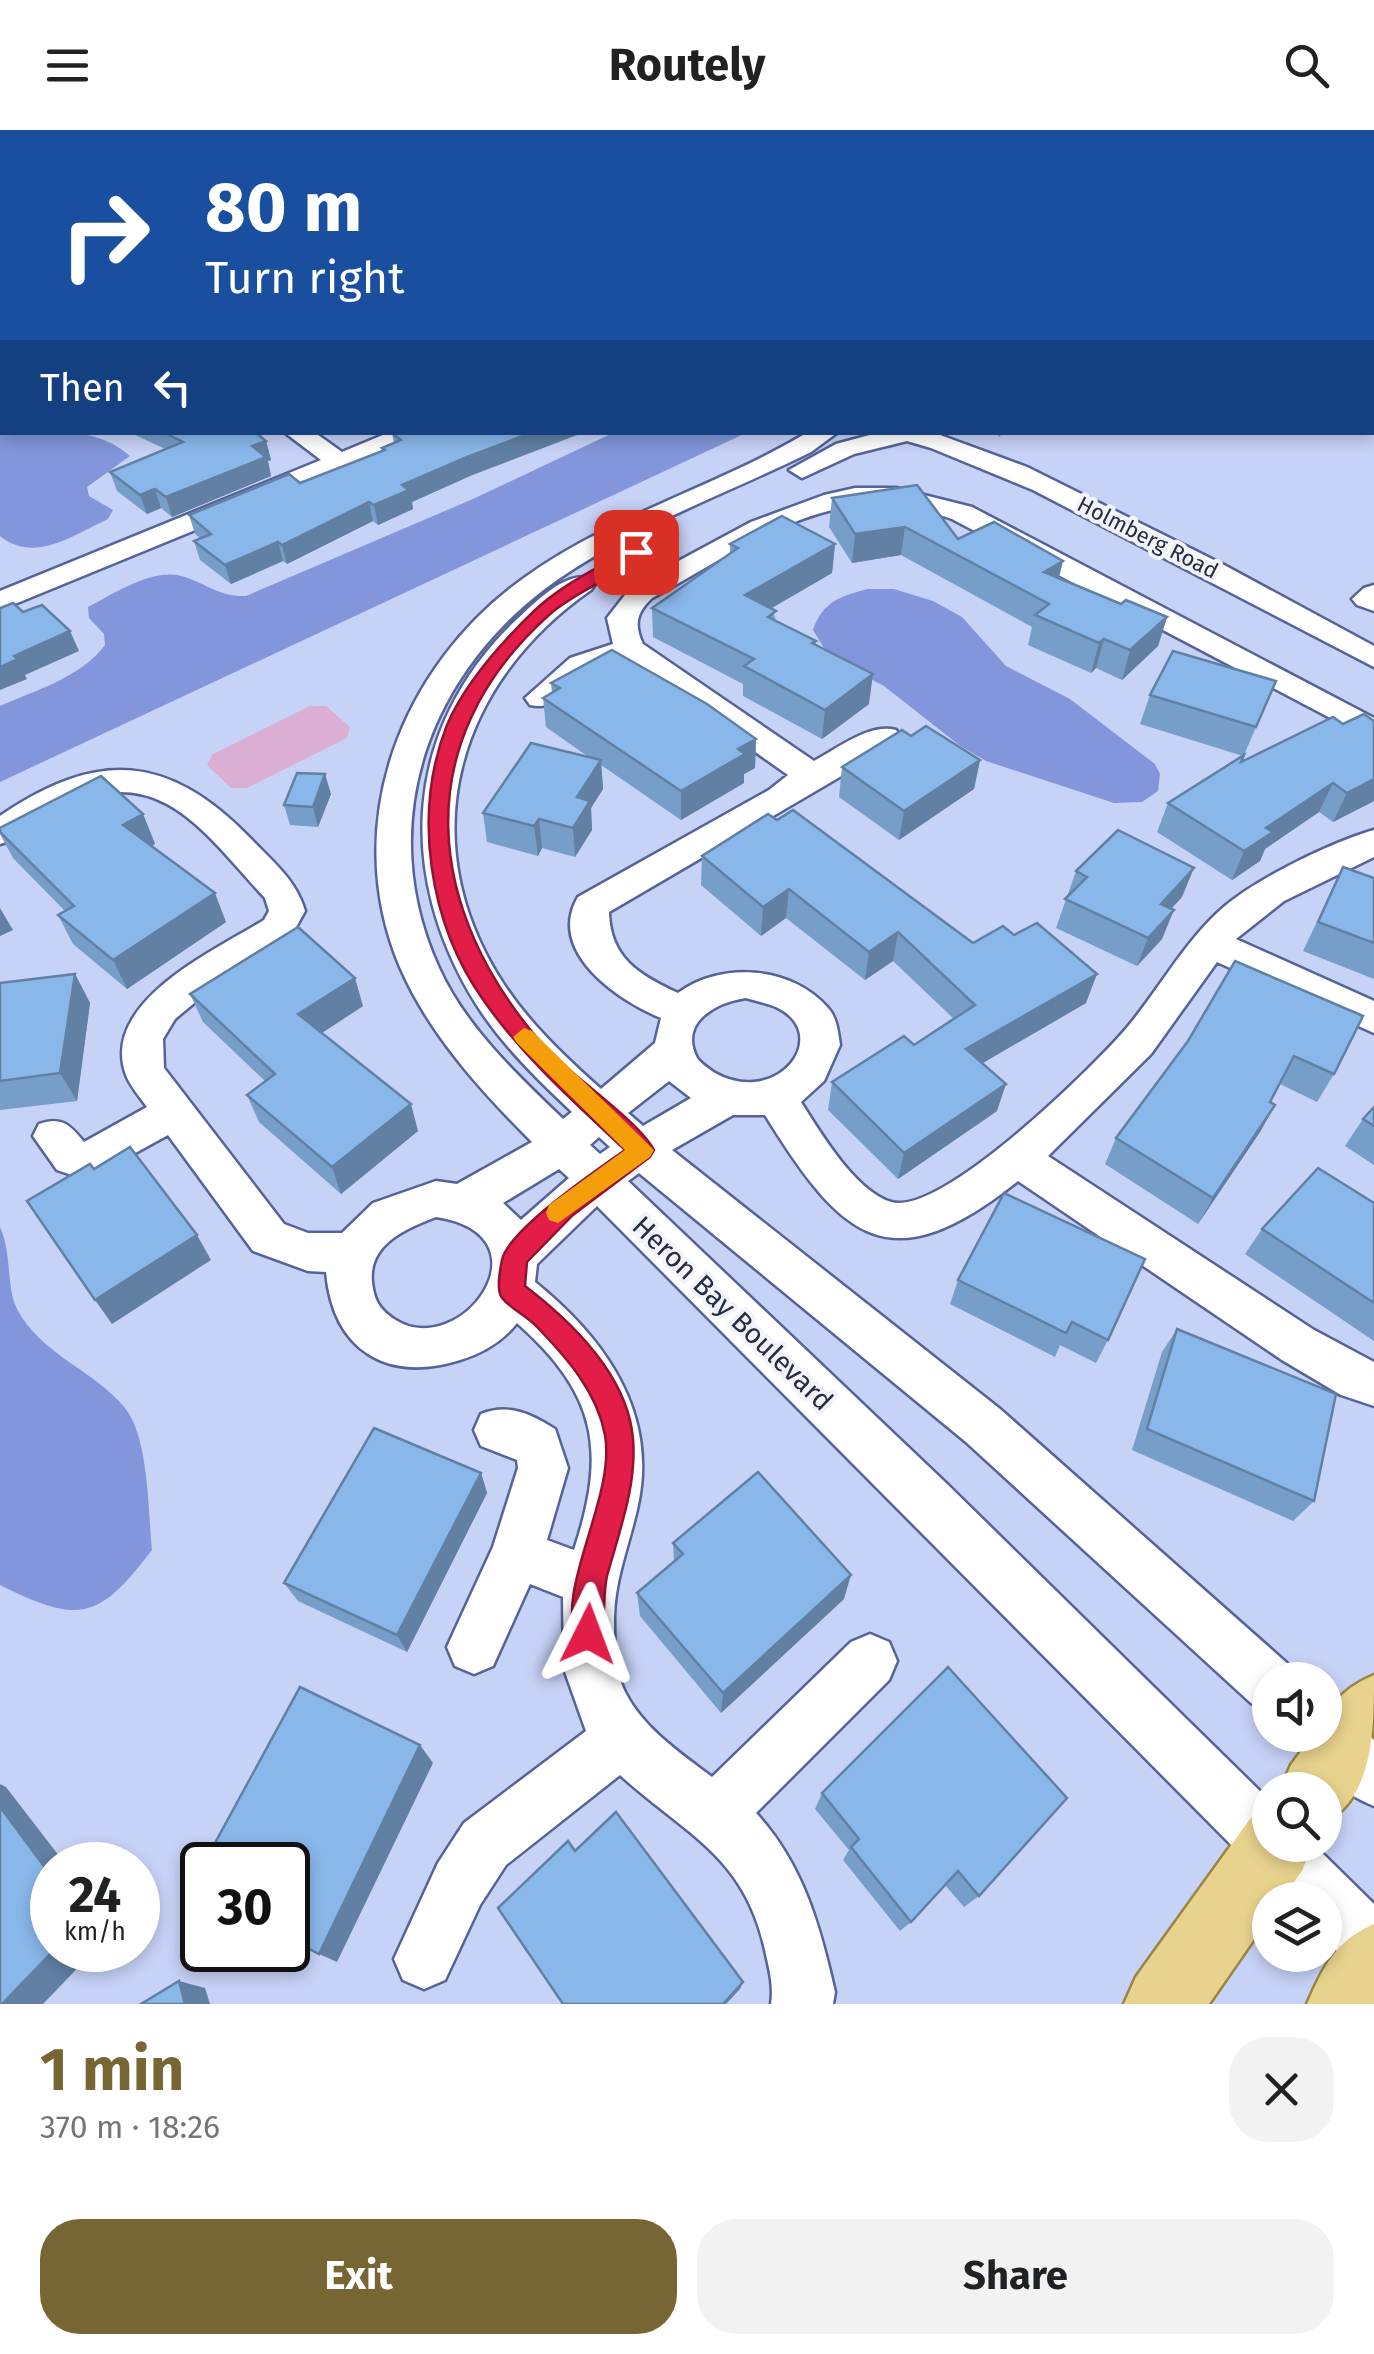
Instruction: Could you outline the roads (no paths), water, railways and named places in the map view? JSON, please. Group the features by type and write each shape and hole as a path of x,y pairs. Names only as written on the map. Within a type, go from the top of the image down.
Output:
{"main road":[{"path":"1164,2004 1265,1862"},
{"path":"1346,2004 1374,1962"}],"street":[{"path":"300,435 340,462"},
{"path":"0,601 407,435"},
{"name":"Heron Bay Boulevard","path":"820,435 588,550 529,587 502,610 450,667 428,700 400,764 392,816 395,882 412,950 448,1018 502,1086 929,1501 1286,1772"},
{"name":"Heron Bay Boulevard","path":"905,435 845,449 643,549 571,590 512,642 481,682 457,724 444,768 438,822 442,870 458,930 490,993 538,1054 598,1111 699,1201 997,1436 1252,1668"},
{"name":"Holmberg Road","path":"913,435 968,450 1012,469 1258,593 1374,658"},
{"name":"Holmberg Road","path":"995,435 1026,458 1274,581 1374,636"},
{"path":"812,776 630,648 621,634 620,617 627,604 642,592 788,516 866,495 907,497 977,521 1374,730"},
{"path":"1374,594 1367,599 1374,602"},
{"path":"540,698 581,665 630,648"},
{"path":"461,1202 496,1189 657,1068 679,1030 700,996 722,987 746,984 771,988 793,998 810,1012 820,1031 821,1051 814,1070 798,1086 753,1100 730,1098 692,1080 679,1030 647,997 602,962 588,931 591,906 886,737"},
{"path":"0,832 50,799 84,784 113,777 140,778 171,788 191,804 282,893 287,911 277,929 172,999 151,1021 141,1047 145,1072 269,1238 308,1252 353,1253"},
{"path":"775,1096 822,1167 872,1213 894,1223 920,1222 954,1205 1081,1102 1138,1042 1210,944 1243,911 1279,888 1374,842"},
{"path":"1210,944 1374,1018"},
{"path":"730,1098 694,1114 564,1208 513,1274 489,1322 454,1343 427,1349 400,1346 376,1336 358,1320 348,1299 346,1276 353,1253 367,1232 386,1215 410,1204 436,1200 461,1202 483,1210 501,1225 513,1274 605,1387 620,1438 615,1495 591,1582 588,1634 594,1682 611,1726 622,1739 638,1756 715,1814 757,1857 789,1919 804,1992 802,2004"},
{"path":"54,1136 72,1158 86,1162 174,1112"},
{"path":"1016,1158 1298,1346 1374,1384"},
{"path":"474,1647 517,1554 543,1468 538,1446 520,1434 498,1430"},
{"path":"517,1554 591,1582"},
{"path":"715,1814 870,1662"},
{"path":"424,1959 460,1884 486,1844 622,1739"},
{"name":"Heron Bay Boulevard","path":"1341,1862 1374,1946"}],"water":[{"path":"0,435 86,435 130,456 87,487 89,496 113,510 108,519 68,539 40,547 13,544 0,536"},
{"path":"609,435 742,435 0,782 0,706 70,675 105,645 104,634 89,618 88,607 135,583 161,575 185,577 222,593 246,596 473,499"},
{"path":"868,589 894,589 933,601 962,617 1006,666 1070,699 1155,764 1160,774 1158,791 1142,802 1114,803 986,761 959,745 884,686 848,667 824,648 813,630 822,612 834,601"},
{"path":"0,1227 11,1291 27,1325 125,1408 139,1438 152,1550 117,1591 85,1609 49,1606 0,1585"}]}
